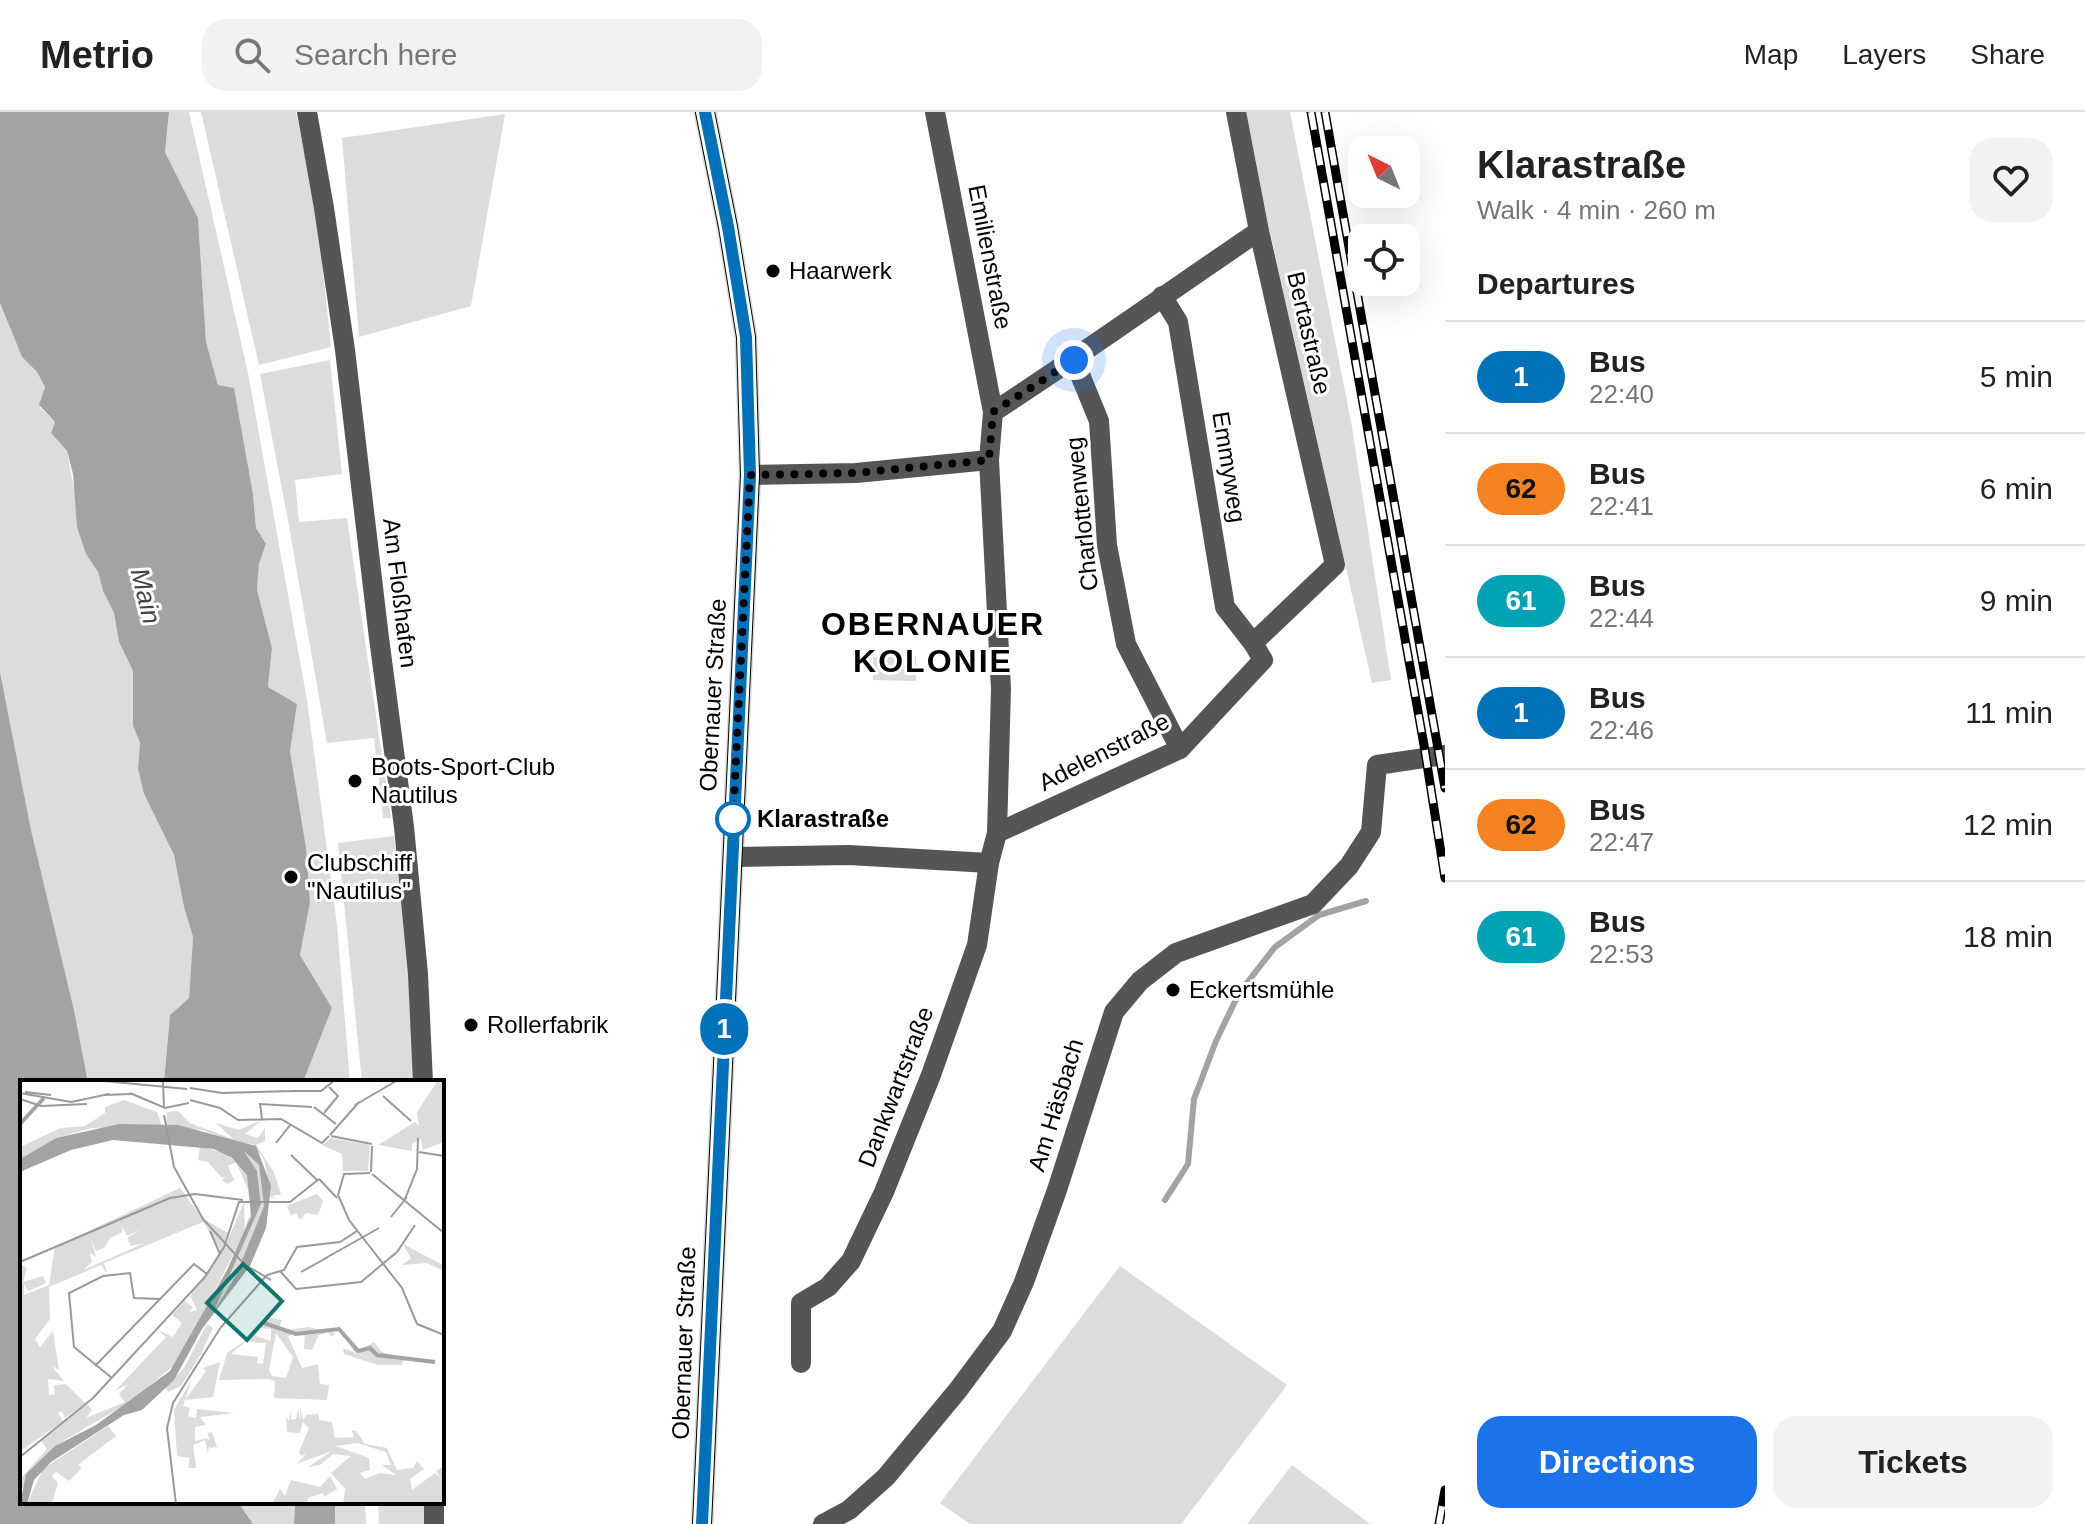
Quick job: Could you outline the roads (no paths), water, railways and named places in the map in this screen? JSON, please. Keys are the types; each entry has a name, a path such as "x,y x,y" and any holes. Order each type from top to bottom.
{"main road":[{"name":"Obernauer Straße","path":"702,1524 750,475 746,337 705,112"}],"street":[{"name":"Am Floßhafen","path":"307,112 345,350 404,827 418,974 423,1080"},
{"name":"Emilienstraße","path":"935,112 993,412 989,460"},
{"name":"Bertastraße","path":"1236,112 1259,231 1335,565 1253,643"},
{"path":"993,412 1074,360 1259,231"},
{"name":"Emmyweg","path":"1162,296 1178,322 1225,607 1253,643"},
{"name":"Charlottenweg","path":"1074,360 1099,421 1107,545 1126,644 1180,749"},
{"path":"750,475 856,473 989,460"},
{"name":"Dankwartstraße","path":"801,1363 801,1303 828,1287 851,1261 884,1192 931,1075 977,945 989,863 997,833 1001,689 989,460"},
{"name":"Adelenstraße","path":"997,833 1180,749 1263,660 1253,643"},
{"name":"Am Häsbach","path":"823,1524 849,1510 886,1477 1002,1331 1024,1282 1057,1190 1114,1012 1140,981 1176,953 1313,904 1349,866 1371,832 1377,765 1445,755"},
{"path":"733,857 849,855 989,863"}],"water":[{"name":"Main","path":"0,112 169,112 165,152 198,218 206,342 218,385 234,388 256,528 266,544 259,564 257,590 272,648 268,687 297,704 290,751 306,847 310,902 300,955 332,1008 304,1080 164,1080 170,1015 189,998 193,937 174,855 144,794 138,769 140,743 133,726 133,671 119,642 114,613 98,572 86,554 77,527 73,474 67,451 51,433 55,422 39,405 45,387 37,372 22,357 0,303"},
{"path":"0,672 31,830 88,1080 20,1080 20,1504 239,1504 253,1524 0,1524"},
{"path":"295,1504 335,1504 335,1524 294,1524"}],"waterway":[{"path":"1165,1200 1188,1164 1194,1099 1216,1041 1239,993 1275,947 1319,915 1366,901"}],"railway":[{"path":"1311,112 1445,878"},
{"path":"1325,112 1445,788"},
{"path":"1439,1524 1445,1490"}],"place":[{"name":"Haarwerk","path":"773,271"},
{"name":"Boots-Sport-Club Nautilus","path":"355,781"},
{"name":"Klarastraße","path":"733,819"},
{"name":"Clubschiff \"Nautilus\"","path":"291,877"},
{"name":"Eckertsmühle","path":"1173,990"},
{"name":"Rollerfabrik","path":"471,1025"}],"district":[{"name":"OBERNAUER KOLONIE","path":"933,642"}]}
